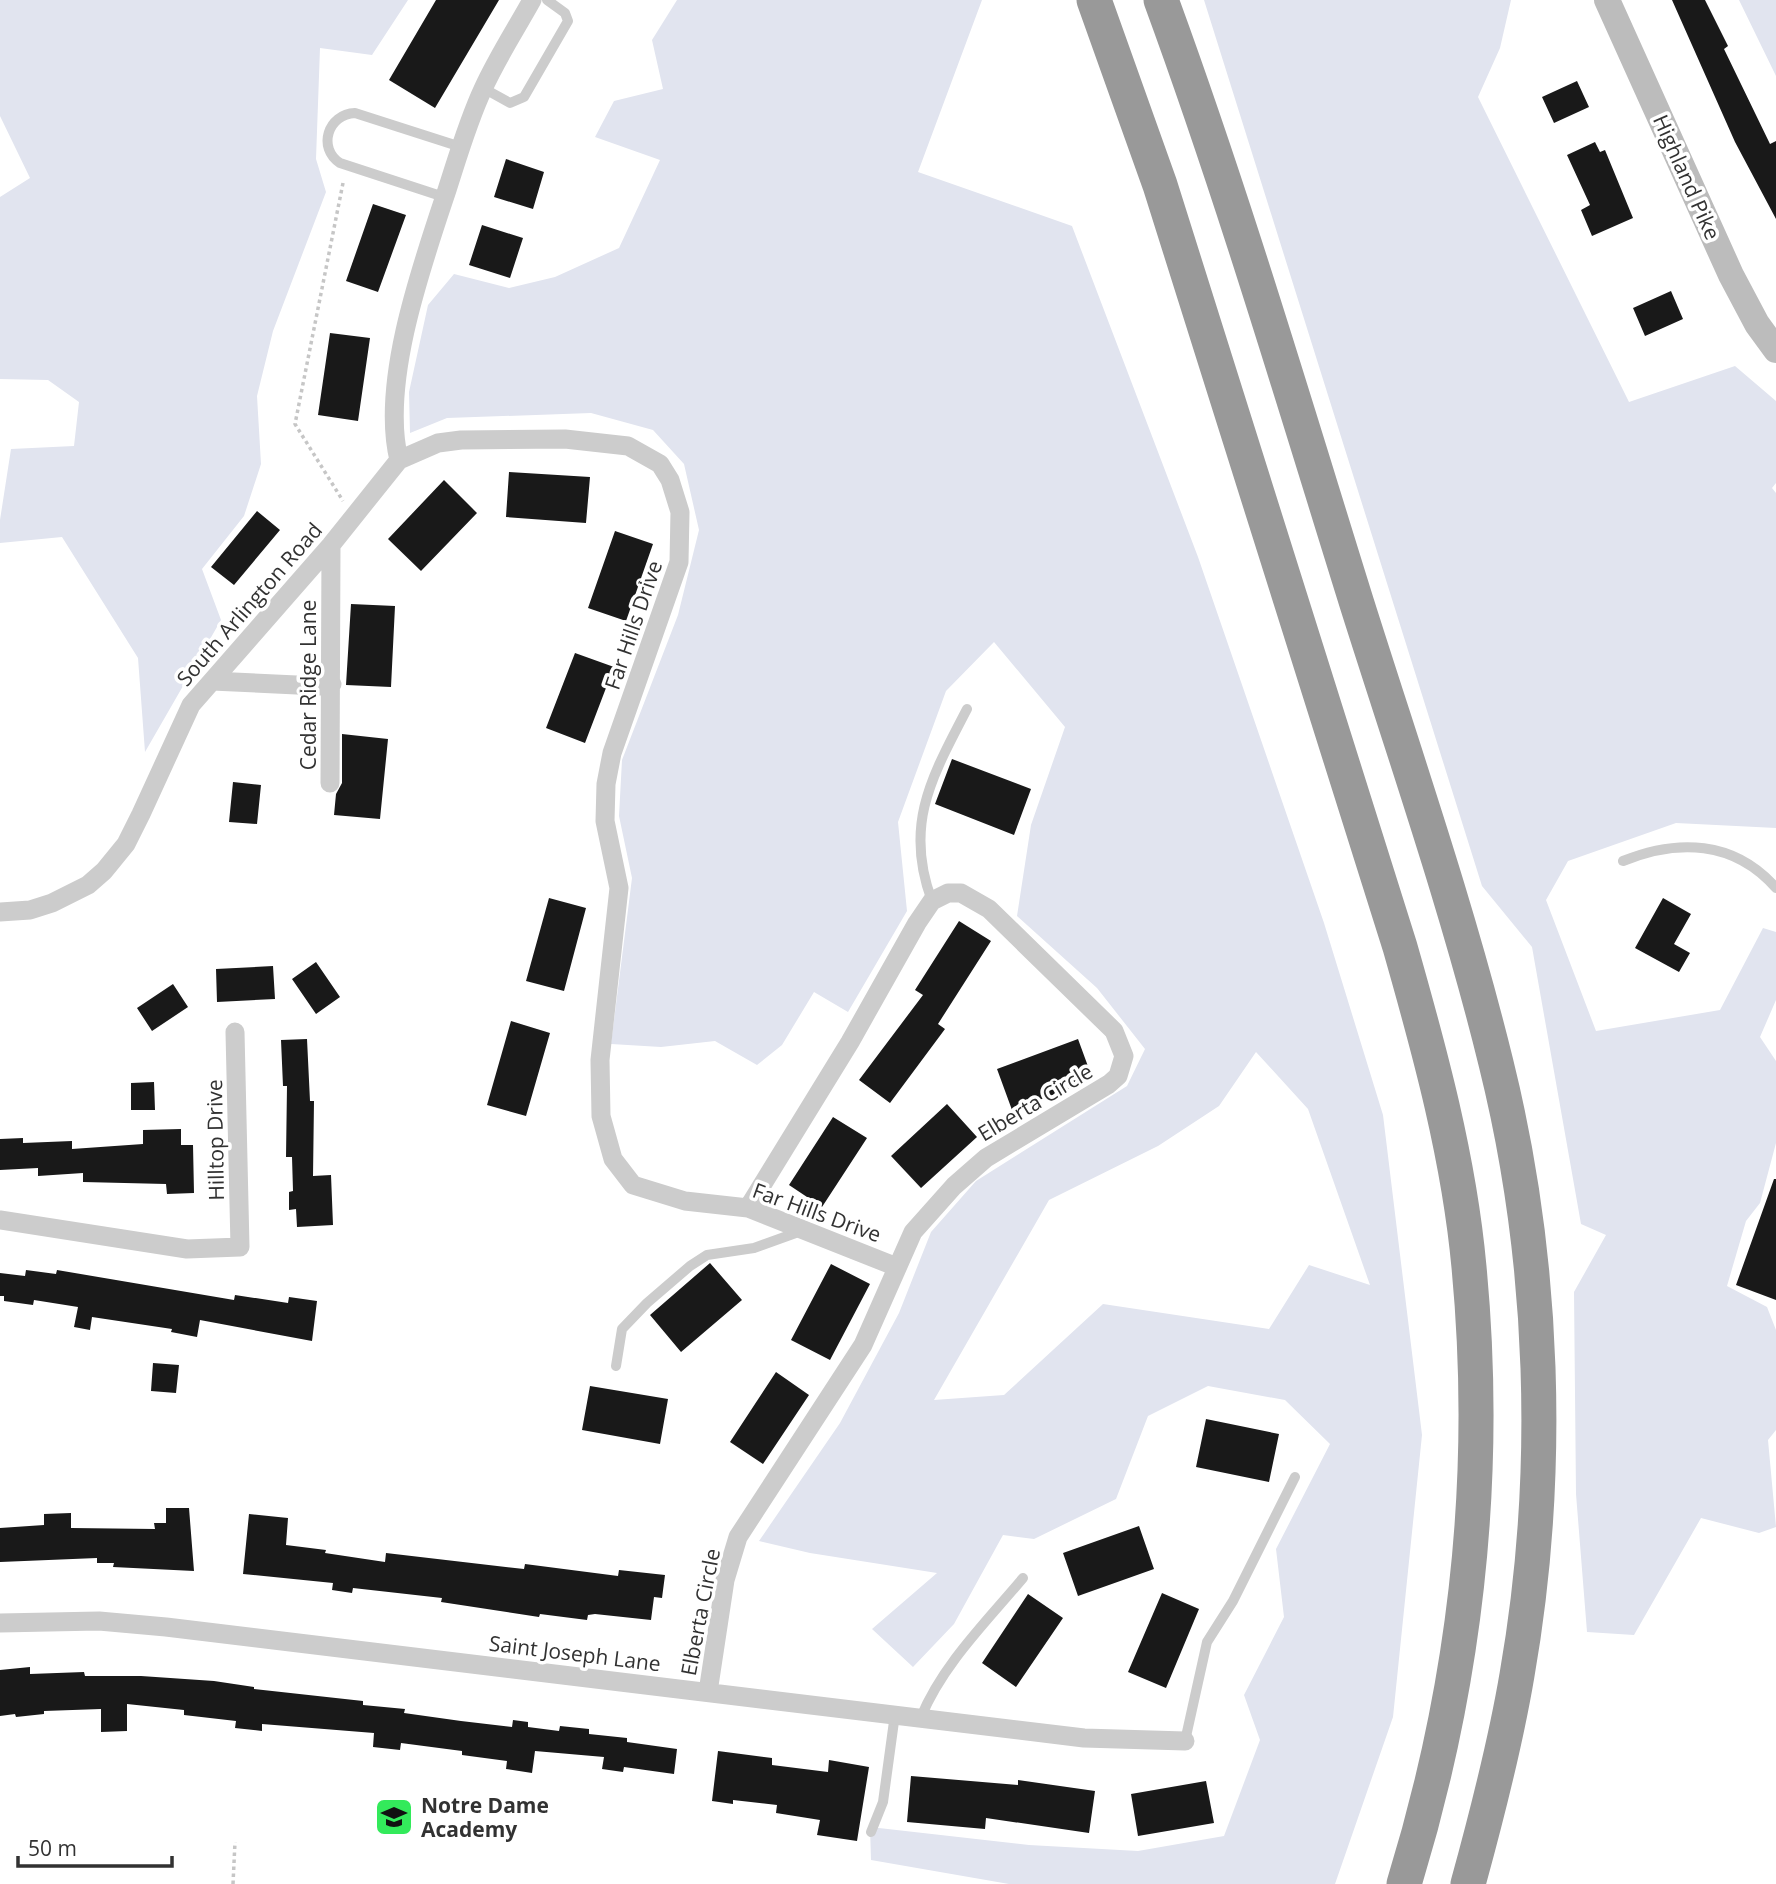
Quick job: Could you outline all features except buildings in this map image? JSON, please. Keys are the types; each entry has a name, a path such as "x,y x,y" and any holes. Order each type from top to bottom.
{"highway":[{"path":"1094,0 1160,185 1401,947 1434,1064 1454,1160 1469,1265 1476,1373 1476,1481 1458,1664 1427,1807 1404,1884"},
{"path":"1161,0 1188,74 1286,379 1454,913 1497,1066 1522,1198 1530,1258 1538,1378 1536,1492 1518,1673 1497,1781 1468,1884"}],"street":[{"path":"399,460 394,440 395,400 407,326 444,197 483,88 532,0"},
{"name":"Highland Pike","path":"1607,0 1731,275 1757,324 1776,350"},
{"name":"Far Hills Drive","path":"399,460 438,443 461,440 565,439 628,446 652,457 670,480 680,512 680,562 612,753 606,784 605,821 619,888 600,1060 601,1116 613,1158 633,1185 685,1201 748,1208 897,1267"},
{"name":"South Arlington Road","path":"0,912 30,910 52,903 88,885 104,870 131,834 191,705 354,518 399,460"},
{"name":"Cedar Ridge Lane","path":"330,783 331,545"},
{"path":"212,681 318,686 332,684"},
{"name":"Elberta Circle","path":"708,1692 725,1580 738,1537 863,1345 913,1232 954,1185 986,1158 1109,1084 1118,1076 1124,1056 1114,1031 1098,1012 989,909 961,893 948,893 932,901"},
{"path":"748,1208 932,901"},
{"name":"Hilltop Drive","path":"0,1220 187,1249 240,1247 235,1032"},
{"name":"Saint Joseph Lane","path":"0,1623 99,1621 166,1627 1084,1738 1185,1741"}],"lane":[{"path":"483,88 510,103 524,97 568,21 558,6 547,0"},
{"path":"444,197 340,163 331,157 327,147 328,135 334,122 344,114 355,113 461,147"},
{"path":"932,901 925,881 921,834 924,802 928,784 967,709"},
{"path":"1623,861 1650,849 1679,845 1701,847 1748,865 1776,888"},
{"path":"616,1366 622,1329 690,1266 706,1255 754,1248 804,1230"},
{"path":"1185,1741 1208,1642 1233,1601 1295,1477"},
{"path":"921,1717 929,1698 950,1666 1023,1578"},
{"path":"872,1832 883,1802 895,1714"}],"path":[{"path":"343,183 295,424 354,518"},
{"path":"233,1884 235,1842"}],"shaded area":[{"path":"0,0 408,0 372,55 320,48 316,159 326,192 273,331 257,396 261,464 244,516 202,569 221,620 145,752 138,658 62,537 0,543 0,520 11,449 74,446 79,402 48,380 0,379 0,197 30,178 0,116"},
{"path":"677,0 982,0 918,172 1072,226 1198,557 1324,923 1383,1115 1422,1435 1393,1717 1335,1884 1009,1884 871,1860 870,1827 1029,1845 1138,1851 1224,1836 1260,1740 1244,1695 1284,1617 1276,1549 1330,1444 1285,1400 1208,1386 1148,1416 1116,1499 1034,1539 1003,1535 954,1624 913,1667 872,1629 937,1573 810,1553 759,1541 840,1423 899,1313 931,1232 976,1181 1127,1086 1145,1049 1097,988 1017,916 1031,825 1065,727 994,642 946,691 898,822 907,911 848,1012 814,992 782,1045 757,1065 715,1041 661,1047 611,1044 632,878 619,816 622,760 678,615 699,530 684,464 653,430 591,413 447,418 410,433 409,392 428,305 454,274 509,288 555,277 619,248 660,160 595,137 614,101 663,89 652,40","holes":["1256,1052 1308,1109 1370,1285 1309,1265 1269,1329 1103,1304 1004,1395 934,1400 1049,1200 1158,1146 1219,1106"]},
{"path":"1204,0 1511,0 1500,48 1478,97 1629,402 1735,366 1776,401 1776,483 1772,488 1776,493 1776,828 1676,823 1568,861 1546,900 1596,1031 1720,1010 1763,928 1776,932 1776,1000 1760,1037 1776,1061 1776,1143 1760,1203 1746,1221 1727,1286 1767,1307 1776,1330 1776,1430 1768,1440 1776,1527 1759,1533 1701,1518 1634,1635 1587,1632 1576,1494 1574,1292 1606,1235 1581,1224 1532,947 1482,886"},
{"path":"1739,0 1776,0 1776,76"}],"place":[{"name":"Notre Dame Academy","path":"394,1817"}]}
